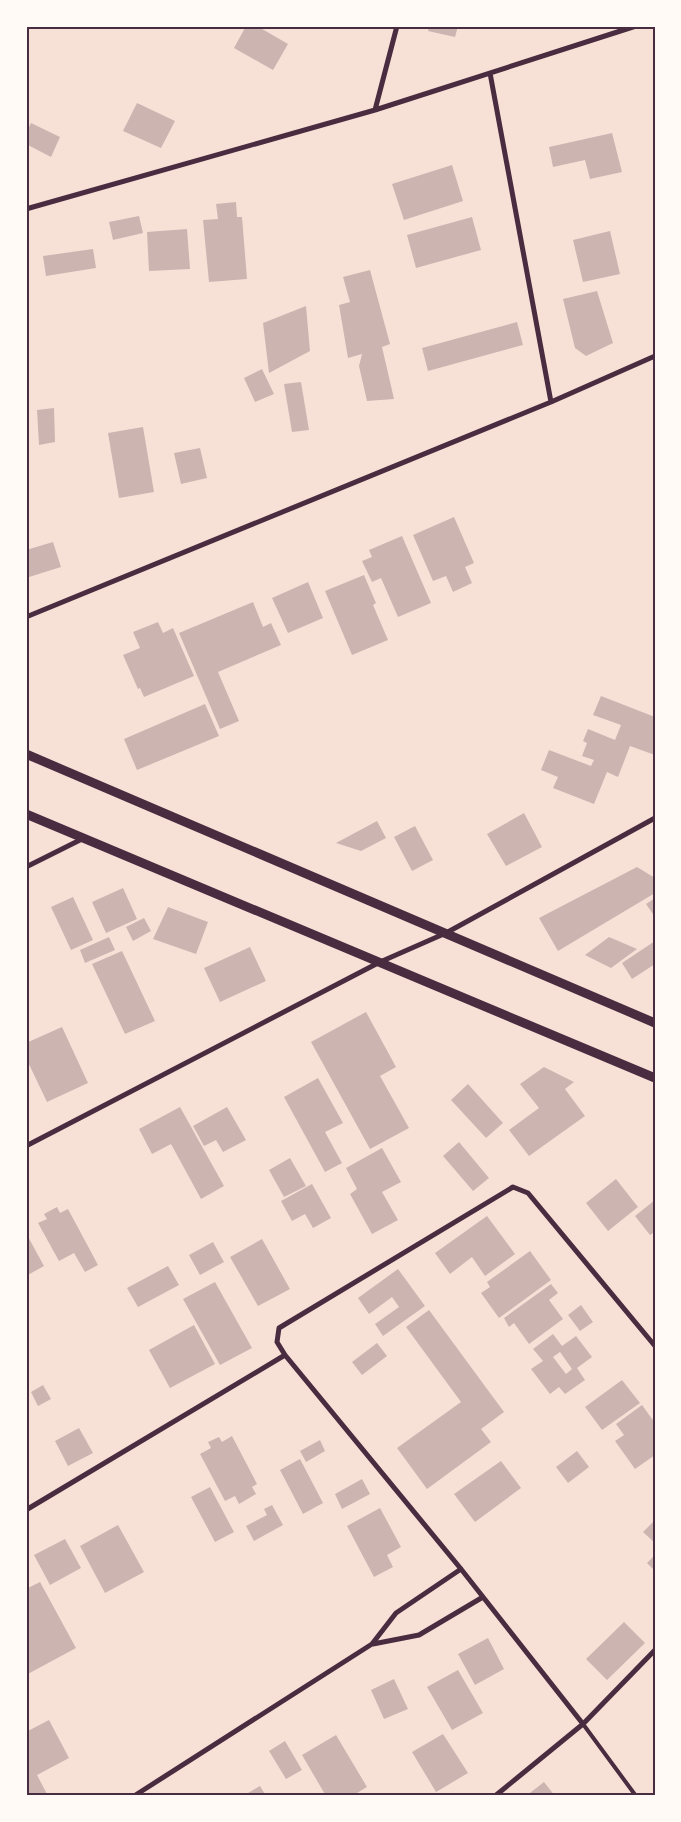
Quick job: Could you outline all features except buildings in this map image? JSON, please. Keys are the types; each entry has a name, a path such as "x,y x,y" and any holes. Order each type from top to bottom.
{"street":[{"path":"375,110 397,26"},
{"path":"26,209 375,110 636,26"},
{"path":"490,73 551,402"},
{"path":"26,617 551,402 655,356"},
{"path":"26,754 655,1023"},
{"path":"26,814 655,1078"},
{"path":"26,1146 380,962 446,933 655,818"},
{"path":"26,867 82,839"},
{"path":"583,1724 483,1597 285,1354 277,1342 279,1328 513,1187 528,1193 655,1346"},
{"path":"26,1510 285,1354"},
{"path":"134,1796 372,1644 396,1613 461,1570"},
{"path":"372,1644 419,1635 483,1597"},
{"path":"495,1796 583,1724 655,1650"}],"lane":[{"path":"583,1724 636,1796"}]}
